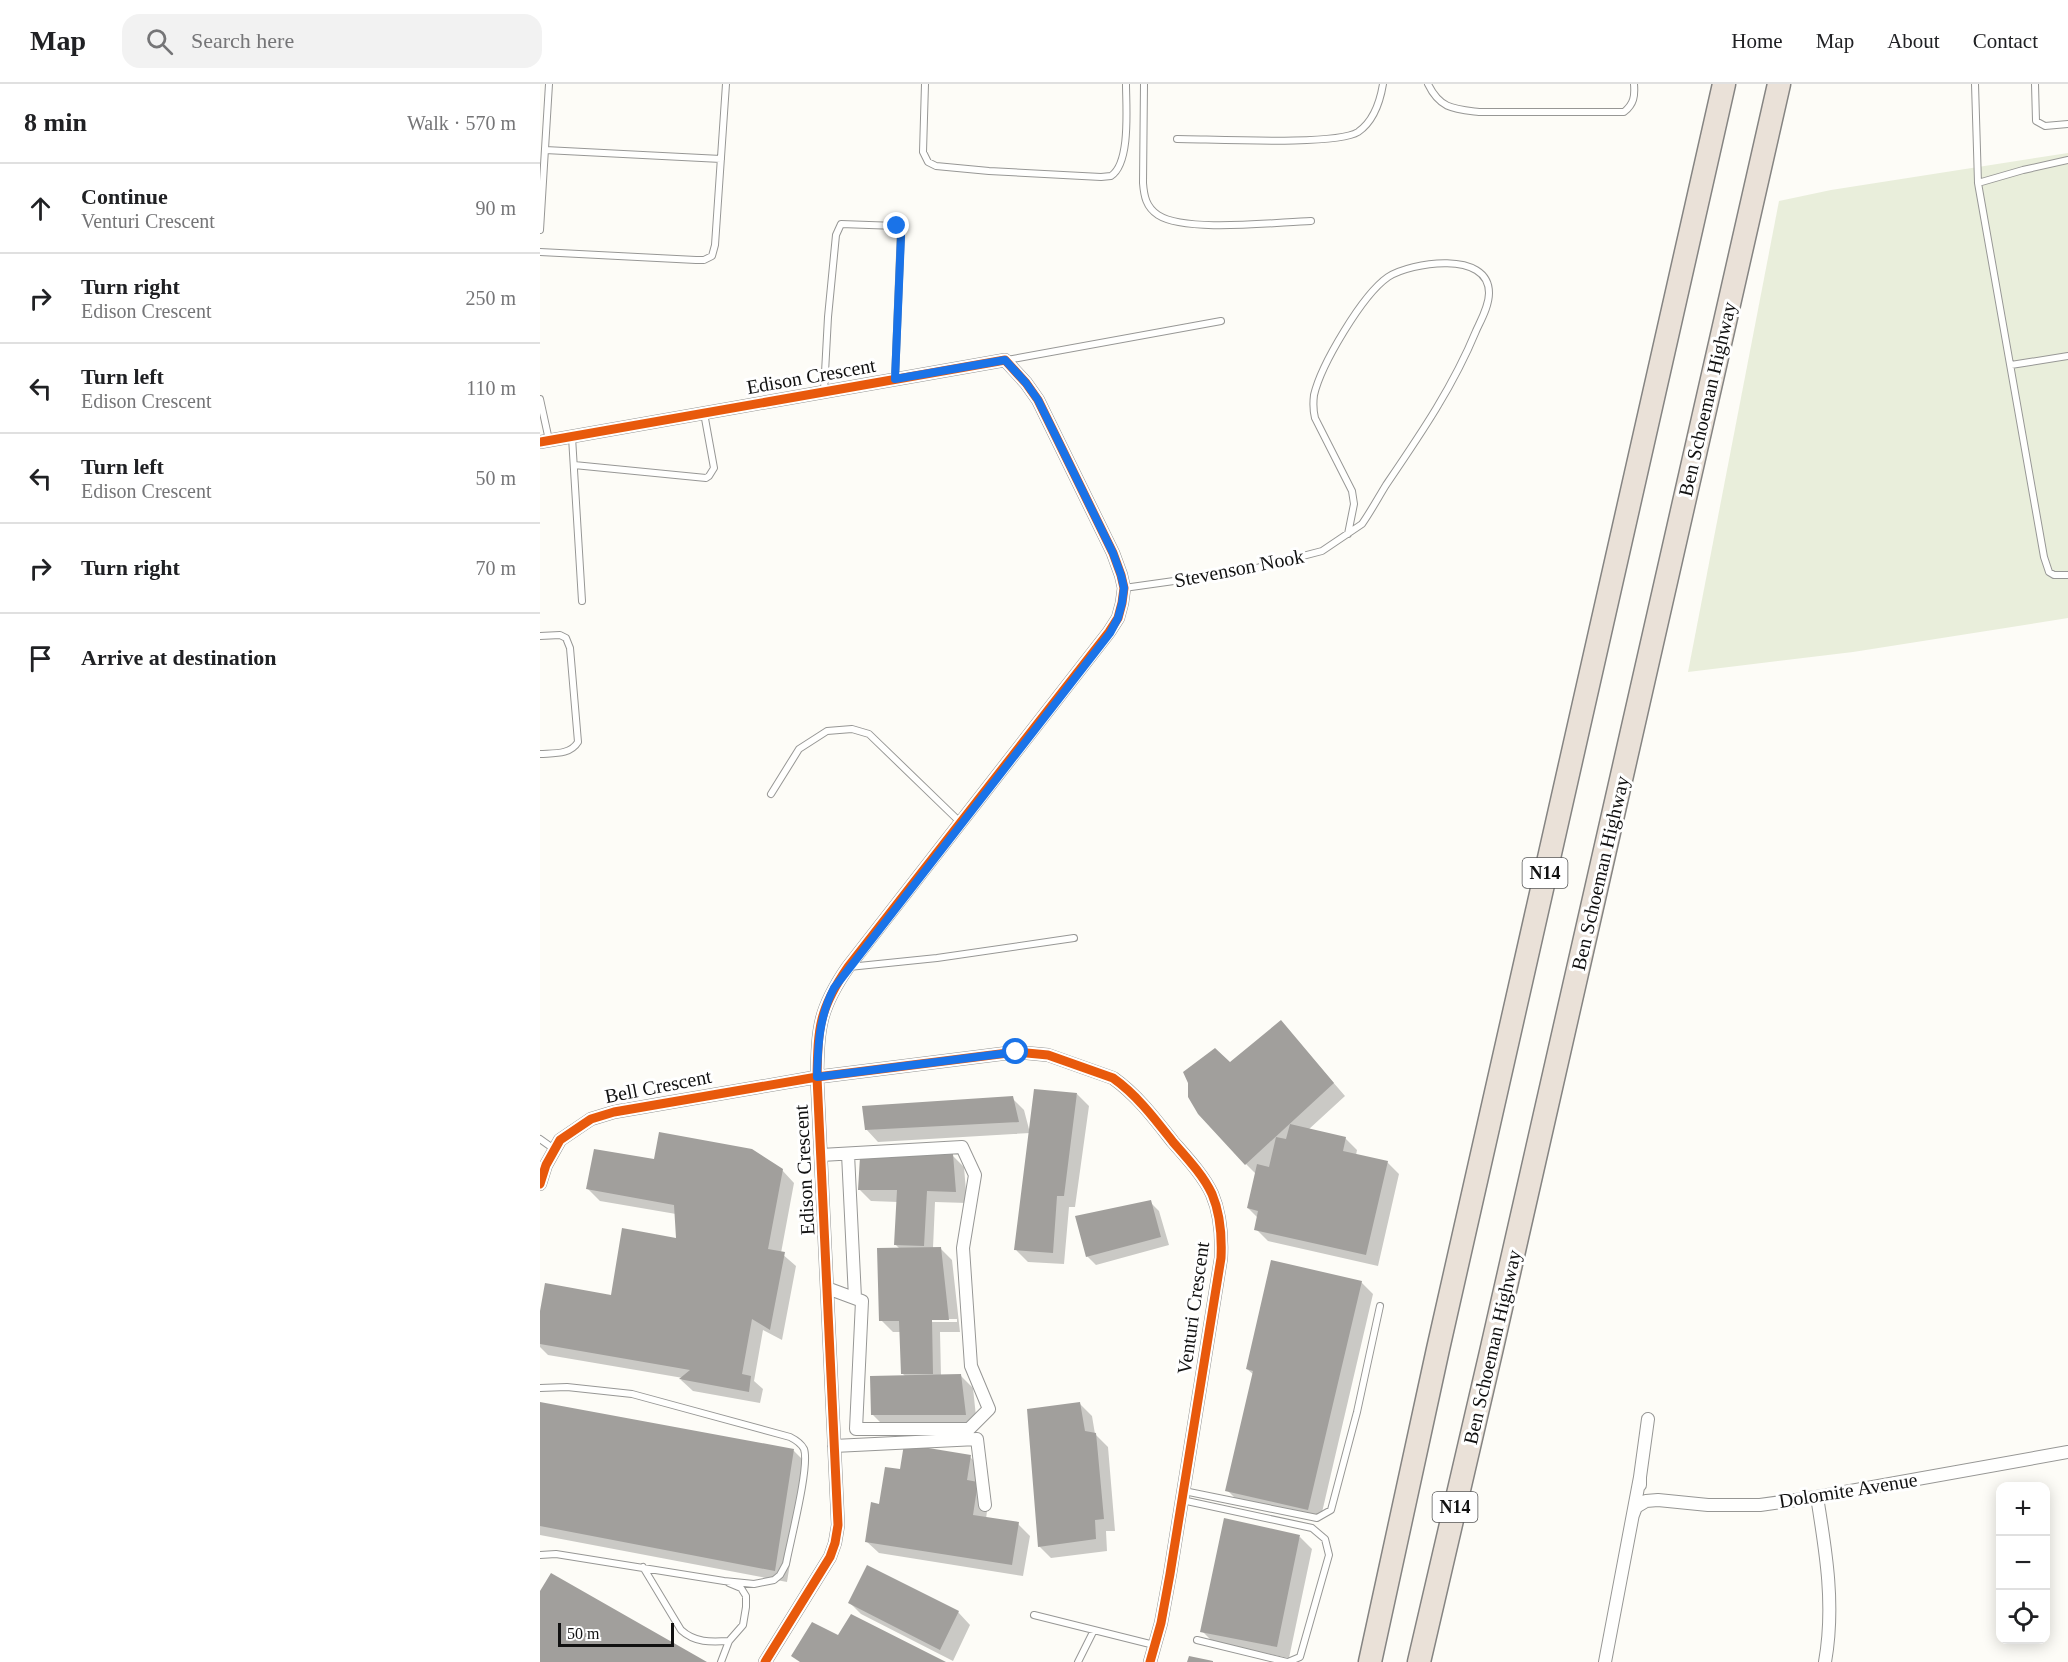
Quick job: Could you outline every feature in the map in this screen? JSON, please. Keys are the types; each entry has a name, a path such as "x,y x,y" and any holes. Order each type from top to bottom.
{"highway":[{"name":"N14","path":"1370,1662 1724,84"},
{"name":"Ben Schoeman Highway","path":"1419,1662 1779,84"},
{"path":"1433,1662 1491,1352"}],"street":[{"name":"Edison Crescent","path":"545,441 1005,360 1038,400 1113,553 1124,588 1118,618 1110,633 848,967 825,1006 818,1044 817,1077 838,1526 830,1557 765,1662"},
{"name":"Venturi Crescent","path":"817,1077 993,1054 1048,1055 1113,1078 1134,1095 1204,1181 1215,1204 1221,1229 1221,1258 1170,1574 1150,1662"},
{"name":"Bell Crescent","path":"540,1184 546,1165 560,1140 591,1119 614,1112 817,1077"},
{"path":"821,1155 962,1147 975,1175 963,1248 971,1366 989,1409 969,1429 856,1429 862,1301 827,1288"},
{"path":"848,1154 855,1298"},
{"path":"1605,1662 1640,1477 1648,1419"},
{"path":"834,1446 977,1439 985,1505"},
{"name":"Dolomite Avenue","path":"1658,1500 1760,1505 2068,1452"},
{"path":"1640,1477 1641,1490 1649,1498 1658,1500"},
{"path":"1817,1497 1829,1583 1830,1616 1825,1662"},
{"path":"1633,1515 1639,1504 1658,1500"}],"lane":[{"path":"540,230 549,84"},
{"path":"540,252 696,260 712,256 716,245 726,84"},
{"path":"925,84 923,152 928,162 936,166 990,171 1101,177 1111,176 1120,165 1125,140 1126,84"},
{"path":"1144,84 1144,196 1147,204 1159,216 1177,222 1202,224 1311,221"},
{"path":"1177,139 1321,140 1347,137 1359,131 1370,119 1379,105 1383,84"},
{"path":"1428,84 1435,99 1445,105 1479,112 1624,112 1634,101 1634,84"},
{"path":"1975,84 1978,183 2046,569 2051,574 2068,575"},
{"path":"2035,84 2037,121 2045,126 2068,124"},
{"path":"545,150 721,159"},
{"path":"1978,183 2068,160"},
{"path":"824,391 836,235 841,224 897,226 901,231 895,379"},
{"name":"Stevenson Nook","path":"1124,588 1245,571 1322,551 1348,534 1362,524 1446,393 1486,308 1489,293 1487,281 1480,272 1465,264 1446,263 1426,266 1389,276 1350,319 1317,385 1313,409 1352,490 1354,504 1348,534"},
{"path":"1005,360 1221,321"},
{"path":"2011,365 2068,356"},
{"path":"540,399 545,441"},
{"path":"574,465 706,478 714,468 704,413"},
{"path":"572,437 582,601"},
{"path":"540,636 560,635 566,638 570,648 578,742 574,748 566,752 540,754"},
{"path":"771,794 799,749 827,731 852,729 869,735 962,824"},
{"path":"848,967 937,958 1074,938"},
{"path":"540,1139 554,1149"},
{"path":"1183,1496 1317,1518 1331,1510 1357,1412 1380,1306"},
{"path":"540,1388 567,1387 632,1394 797,1440 803,1447 805,1464 786,1564 774,1580 765,1583 724,1581 556,1554 540,1555"},
{"path":"1183,1496 1312,1528 1325,1539 1329,1555 1300,1657 1287,1662 1197,1640"},
{"path":"643,1568 681,1630 705,1642 729,1641"},
{"path":"721,1662 729,1641 743,1625 746,1596 741,1588 724,1581"},
{"path":"1034,1615 1155,1646"},
{"path":"1078,1662 1094,1630"}],"green space":[{"path":"2068,153 2068,618 1853,652 1688,672 1779,201 1831,190"}],"building":[{"path":"1281,1020 1334,1083 1245,1165 1198,1114 1188,1097 1188,1083 1183,1072 1215,1048 1230,1062"},
{"path":"1034,1089 1077,1093 1064,1196 1057,1196 1053,1253 1014,1250"},
{"path":"1013,1096 1019,1122 865,1130 862,1106"},
{"path":"1290,1124 1346,1137 1343,1151 1388,1161 1366,1255 1254,1230 1258,1211 1247,1208 1257,1164 1269,1167 1276,1137 1286,1139"},
{"path":"659,1132 752,1149 783,1169 768,1249 785,1252 770,1330 752,1319 742,1374 751,1376 749,1392 679,1379 690,1370 540,1344 540,1311 545,1283 611,1295 622,1228 676,1238 674,1205 586,1189 594,1149 654,1159"},
{"path":"953,1154 956,1192 927,1191 924,1246 894,1245 897,1190 858,1190 860,1157"},
{"path":"1151,1200 1161,1237 1086,1257 1075,1216"},
{"path":"941,1247 949,1320 932,1320 933,1374 901,1374 899,1321 879,1321 877,1248"},
{"path":"1271,1260 1362,1281 1308,1510 1225,1491 1253,1371 1246,1369"},
{"path":"961,1374 966,1415 871,1415 870,1376"},
{"path":"540,1402 794,1449 775,1571 540,1526"},
{"path":"1080,1402 1085,1431 1096,1433 1104,1519 1095,1520 1096,1539 1038,1547 1027,1409"},
{"path":"904,1444 971,1455 967,1480 978,1482 973,1515 1019,1522 1012,1565 865,1542 871,1502 879,1504 885,1467 900,1469"},
{"path":"1224,1518 1300,1535 1277,1647 1200,1632"},
{"path":"867,1565 959,1611 940,1650 848,1603"},
{"path":"551,1573 707,1662 540,1662 540,1591"},
{"path":"851,1614 946,1662 800,1662 791,1656 812,1622 838,1635"},
{"path":"1189,1656 1213,1661 1213,1662 1187,1662"}],"cycle path":[{"path":"540,442 1005,360 1038,400 1113,553 1124,588 1118,618 1109,632 848,967 826,1007 818,1045 817,1077 838,1525 830,1557 765,1662"},
{"path":"540,1184 546,1165 560,1140 591,1119 614,1112 817,1077 1016,1052 1048,1055 1113,1078 1122,1085 1145,1108 1204,1180 1215,1202 1221,1234 1221,1258 1170,1574 1161,1623 1150,1662"}],"route":[{"path":"897,226 901,231 901,237 895,379 1005,360 1038,400 1113,553 1124,588 1118,618 1110,633 848,967 834,988 825,1006 820,1025 817,1077 1016,1052"}]}
